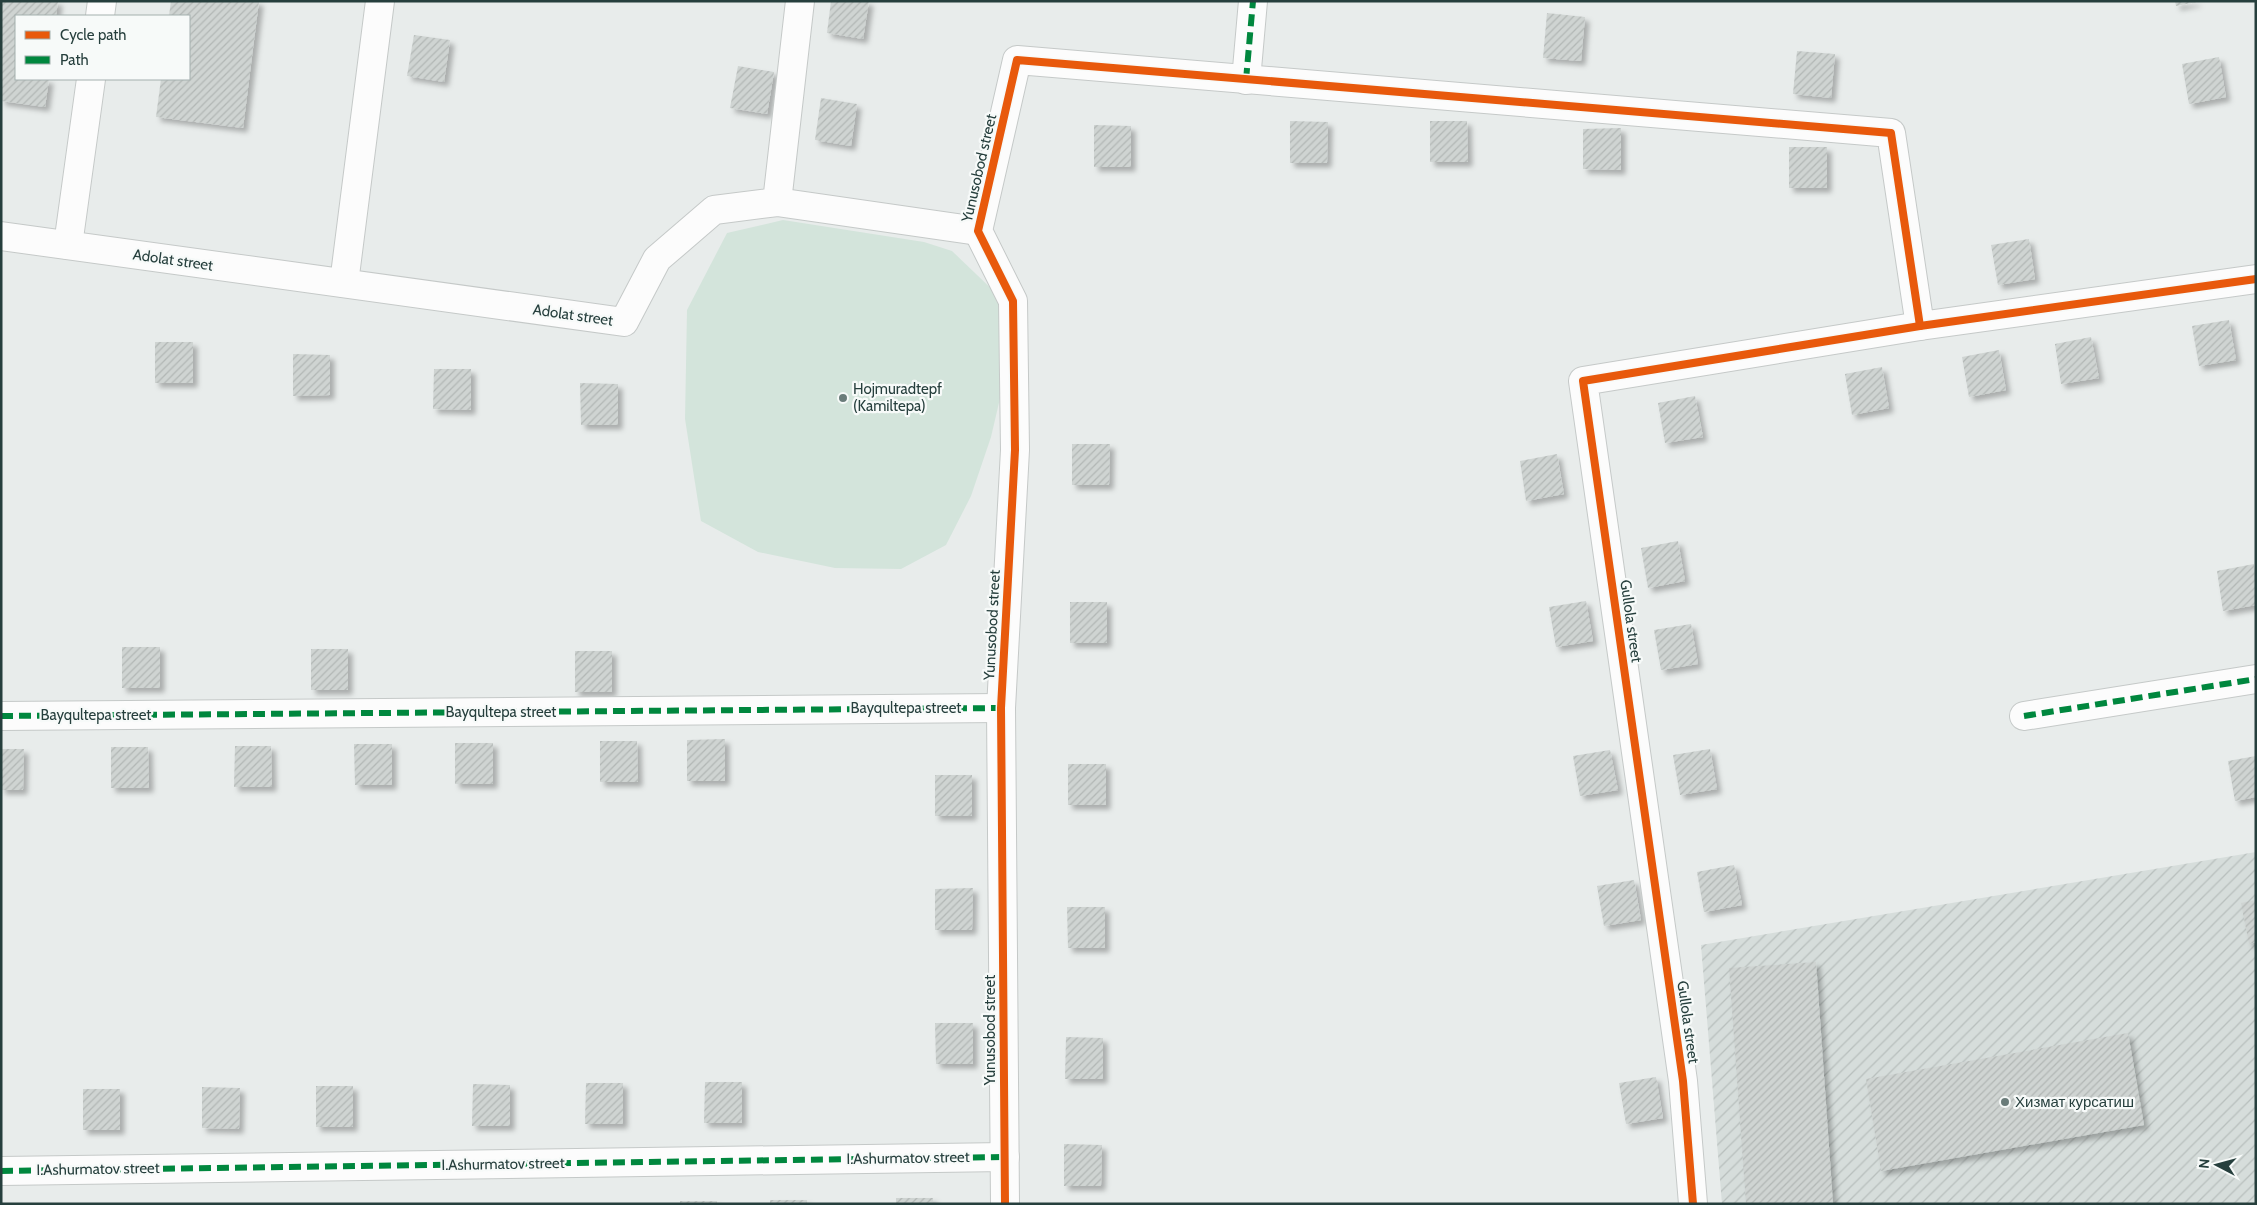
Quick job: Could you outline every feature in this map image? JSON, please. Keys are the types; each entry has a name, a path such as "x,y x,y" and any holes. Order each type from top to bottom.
{"street":[{"path":"100,15 102,1"},
{"path":"344,284 380,1"},
{"path":"800,1 777,202 978,231"},
{"path":"1254,1 1246,80 1891,132 1920,326 2256,279"},
{"name":"Yunusobod street","path":"1005,1204 1001,708 1015,450 1013,301 978,231 1017,60 1246,80"},
{"path":"68,245 91,80"},
{"name":"Adolat street","path":"1,236 624,322 657,259 714,210 777,202"},
{"name":"Gullola street","path":"1693,1204 1683,1081 1583,381 1920,326"},
{"path":"2024,716 2256,680"},
{"name":"Bayqultepa street","path":"1,716 1001,708"},
{"name":"I.Ashurmatov street","path":"1,1170 1005,1156"}],"shaded area":[{"name":"Hojmuradtepf (Kamiltepa)","path":"783,220 924,242 952,251 999,296 1005,377 991,437 971,496 946,545 901,569 835,568 758,552 701,521 685,419 687,310 727,233"},
{"path":"2256,852 2256,1204 1722,1204 1701,945"}],"building":[{"path":"1,1 58,1 56,15 15,15 15,80 49,80 45,107 1,101"},
{"path":"171,1 259,1 243,128 156,117 161,80 190,80 190,15 169,15"},
{"path":"831,1 869,1 863,39 827,33"},
{"path":"2175,1 2196,1 2197,2 2176,6"},
{"path":"1547,13 1585,17 1581,61 1543,58"},
{"path":"414,35 450,40 444,82 407,76"},
{"path":"1797,51 1835,54 1831,98 1793,94"},
{"path":"2219,57 2226,97 2189,104 2182,64"},
{"path":"738,66 774,72 767,114 730,108"},
{"path":"821,98 857,104 851,146 815,140"},
{"path":"1290,121 1328,122 1327,163 1290,163"},
{"path":"1430,121 1467,121 1468,162 1430,162"},
{"path":"1094,125 1131,126 1131,167 1094,167"},
{"path":"1621,128 1621,170 1583,169 1583,129"},
{"path":"1789,147 1827,147 1827,188 1789,188"},
{"path":"2029,239 2035,279 1998,285 1991,245"},
{"path":"2229,320 2236,360 2199,366 2192,326"},
{"path":"2091,337 2099,378 2061,384 2055,344"},
{"path":"155,342 193,342 193,383 155,383"},
{"path":"1999,350 2006,390 1969,397 1962,357"},
{"path":"293,354 330,355 330,395 293,396"},
{"path":"1882,367 1889,408 1852,415 1845,374"},
{"path":"434,369 471,369 471,410 433,409"},
{"path":"580,383 618,384 618,425 581,425"},
{"path":"1695,396 1703,437 1665,443 1658,403"},
{"path":"1072,444 1110,444 1109,485 1072,485"},
{"path":"1557,454 1564,494 1526,501 1520,461"},
{"path":"1678,541 1685,581 1648,588 1641,548"},
{"path":"2254,564 2256,605 2223,611 2217,571"},
{"path":"1586,601 1593,641 1556,647 1549,607"},
{"path":"1070,602 1107,602 1107,643 1070,643"},
{"path":"1691,624 1698,664 1661,670 1654,630"},
{"path":"122,647 160,647 160,688 122,688"},
{"path":"311,649 348,649 348,690 311,690"},
{"path":"575,651 612,651 612,692 575,692"},
{"path":"725,739 725,781 687,781 687,740"},
{"path":"600,741 637,741 638,782 600,782"},
{"path":"455,743 493,743 493,784 455,784"},
{"path":"354,744 392,744 392,785 355,785"},
{"path":"235,746 271,746 272,787 234,787"},
{"path":"111,747 148,747 149,788 111,788"},
{"path":"1,749 24,749 23,790 1,790"},
{"path":"1710,749 1717,789 1680,795 1673,755"},
{"path":"1610,750 1618,790 1580,796 1573,756"},
{"path":"2256,756 2256,797 2235,801 2228,761"},
{"path":"1068,764 1106,764 1106,805 1068,805"},
{"path":"935,775 972,775 972,816 935,816"},
{"path":"1734,865 1742,905 1704,912 1697,872"},
{"path":"1634,880 1641,920 1604,926 1597,886"},
{"path":"973,888 972,930 935,930 935,889"},
{"path":"2256,900 2256,942 2249,944 2241,903"},
{"path":"1067,907 1105,907 1105,948 1068,948"},
{"path":"1816,962 1833,1204 1746,1204 1729,968"},
{"path":"935,1023 973,1023 973,1064 936,1064"},
{"name":"Хизмат курсатиш","path":"2128,1033 2144,1125 1881,1171 1866,1079"},
{"path":"1066,1037 1103,1038 1103,1079 1065,1079"},
{"path":"1656,1077 1663,1118 1626,1124 1619,1083"},
{"path":"705,1082 742,1082 742,1123 704,1123"},
{"path":"586,1083 623,1083 623,1124 585,1124"},
{"path":"473,1084 510,1085 510,1126 472,1126"},
{"path":"316,1086 353,1086 353,1127 316,1127"},
{"path":"202,1087 240,1088 239,1129 202,1128"},
{"path":"83,1089 120,1089 120,1130 83,1130"},
{"path":"1064,1144 1102,1145 1101,1186 1064,1186"},
{"path":"896,1198 933,1198 933,1204 896,1204"},
{"path":"770,1200 807,1200 807,1204 770,1204"},
{"path":"680,1201 717,1201 717,1204 680,1204"}],"marked path":[{"path":"1246,80 1253,1"},
{"path":"2024,716 2256,679"},
{"path":"1,716 1001,708"},
{"path":"1,1171 1005,1157"}],"cycle path":[{"path":"1005,1204 1001,708 1015,450 1013,301 978,231 1017,60 1891,133 1920,326 2256,279"},
{"path":"1693,1204 1683,1081 1583,381 1920,326"}],"place":[{"name":"Hojmuradtepf (Kamiltepa)","path":"843,398"},
{"name":"Хизмат курсатиш","path":"2005,1102"}]}
